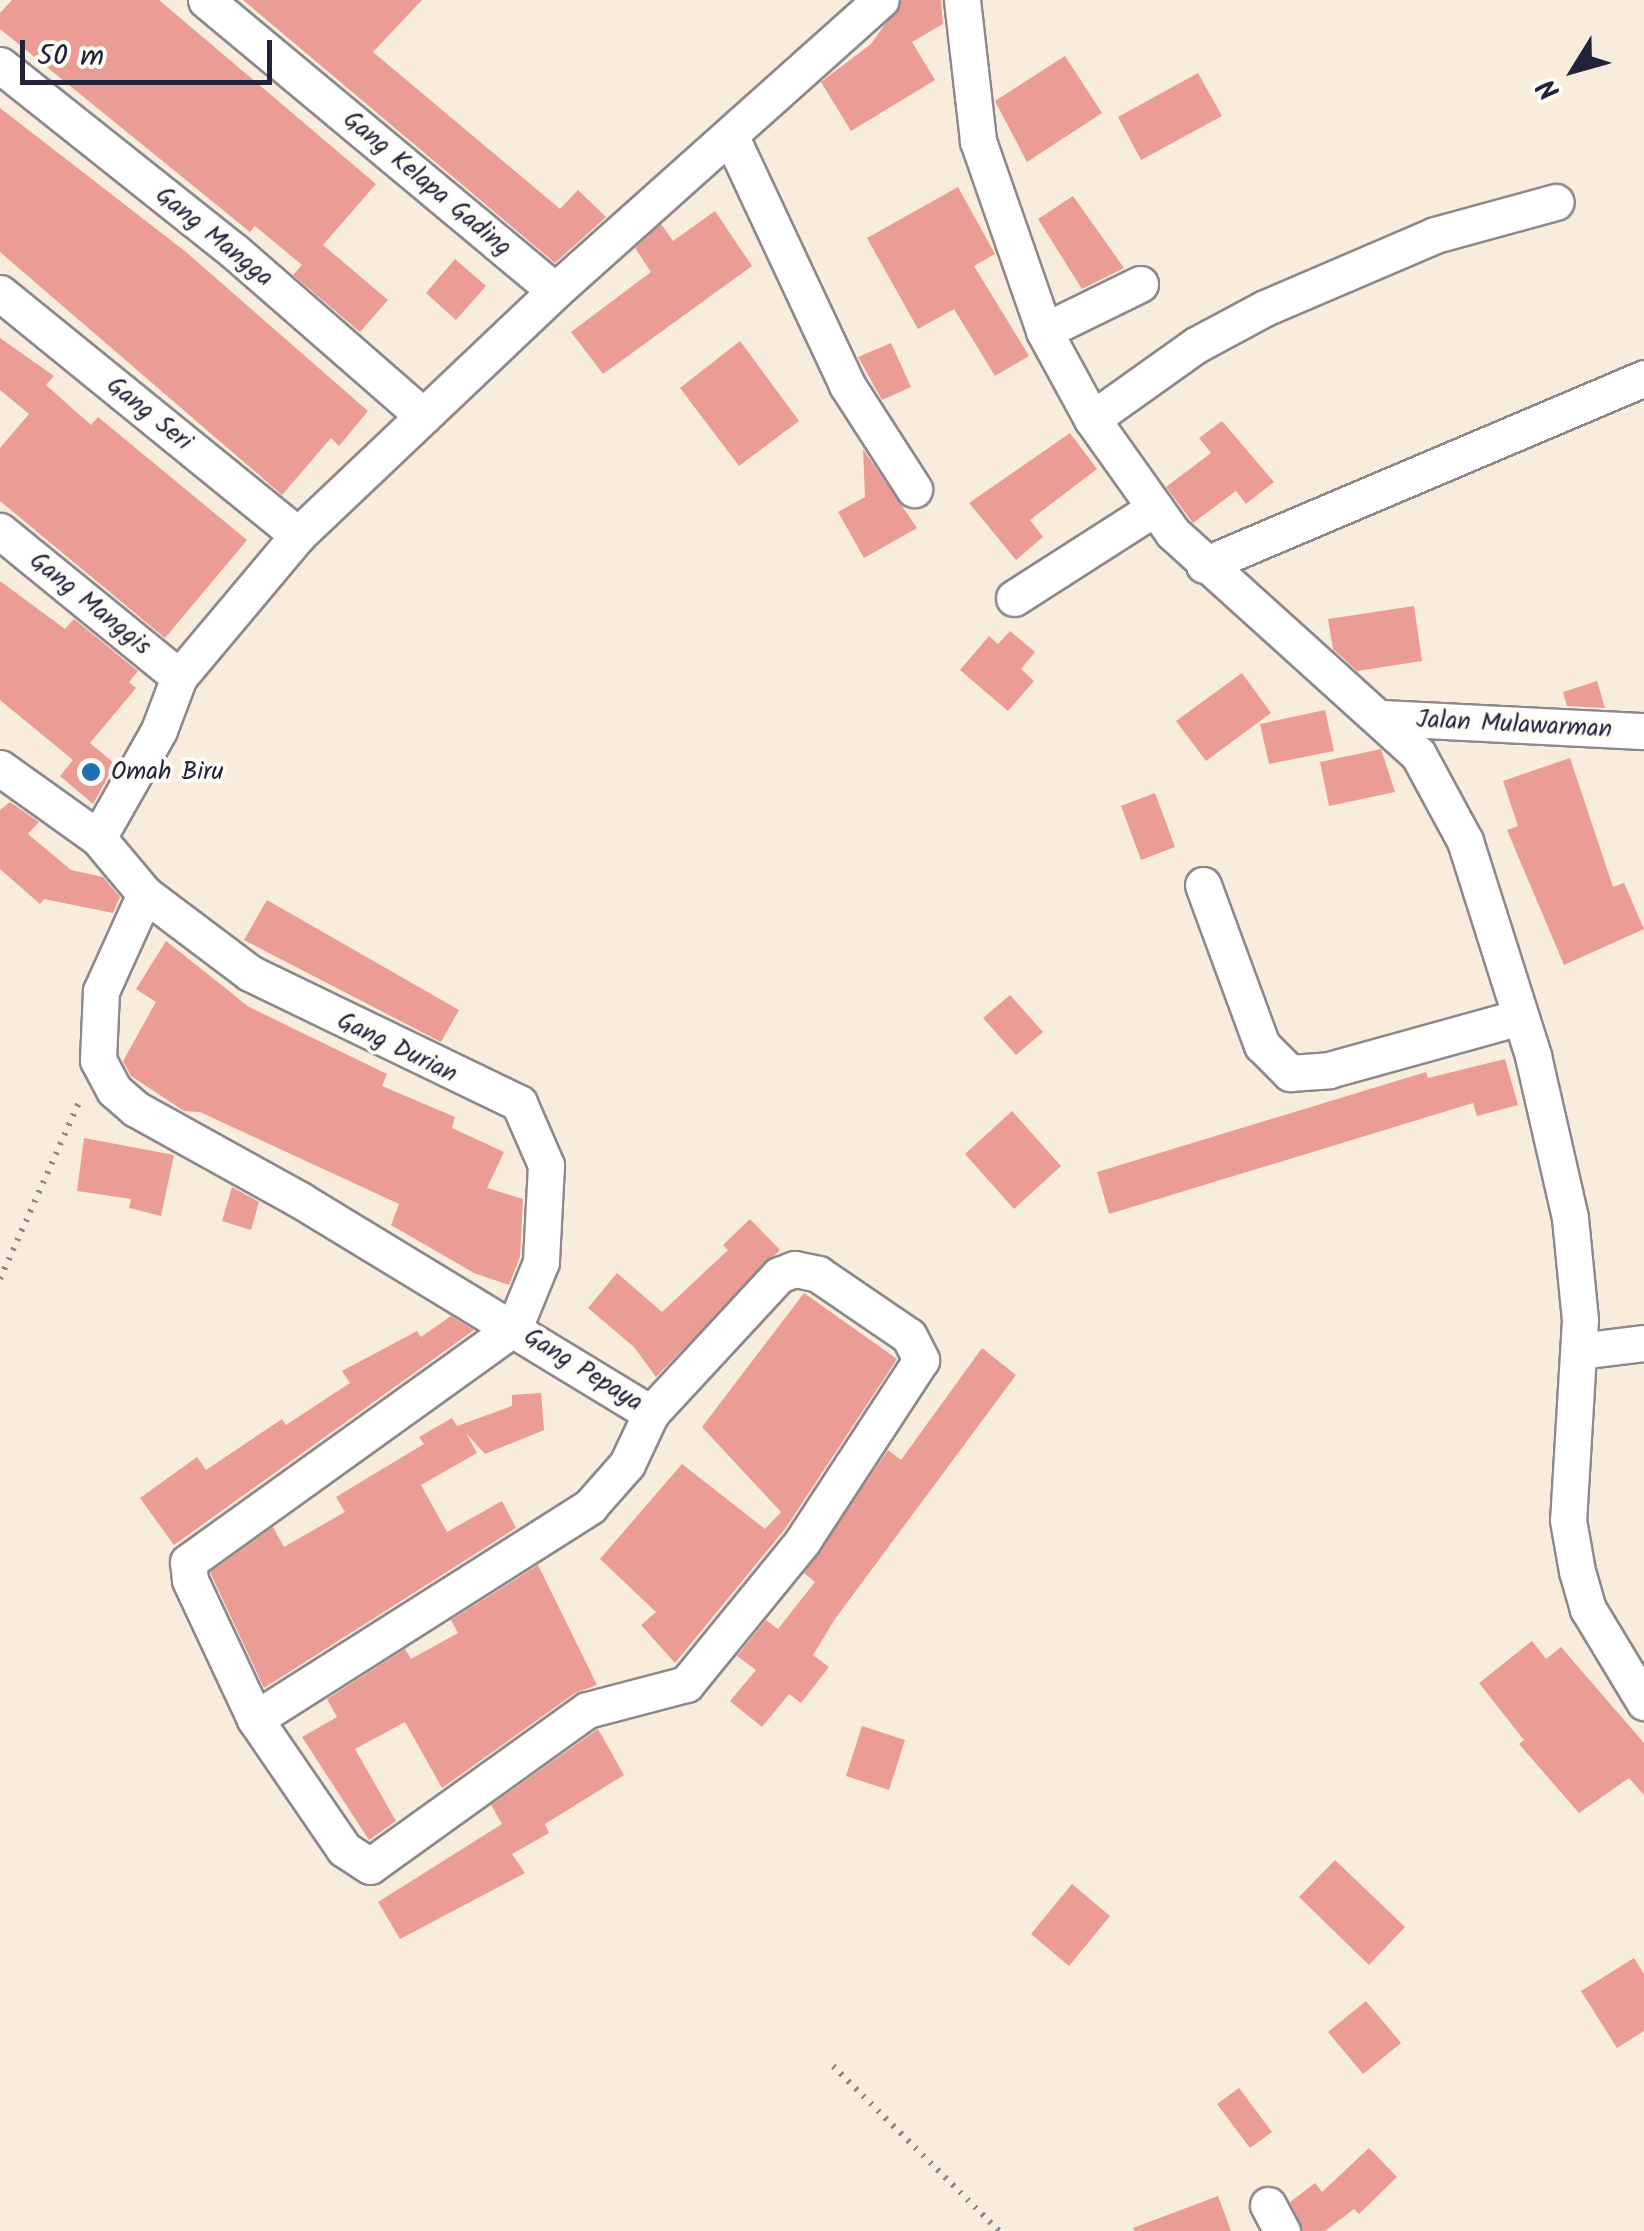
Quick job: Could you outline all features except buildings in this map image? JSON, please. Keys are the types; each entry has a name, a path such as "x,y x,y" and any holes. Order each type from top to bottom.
{"street":[{"name":"Gang Kelapa Gading","path":"206,0 556,291"},
{"path":"98,838 150,747 179,677 298,535 556,291 881,0"},
{"path":"962,0 978,141 1044,332 1092,419 1155,508 1204,566 1384,718 1418,754 1465,842 1520,1017 1570,1218 1579,1350 1568,1520 1588,1609 1639,1686"},
{"name":"Gang Mangga","path":"0,65 234,251 423,416"},
{"path":"732,137 847,384 914,489"},
{"path":"1092,419 1196,345 1265,308 1434,235 1556,202"},
{"path":"1044,332 1140,284"},
{"name":"Gang Seri","path":"0,293 298,535"},
{"path":"1204,566 1644,378"},
{"path":"1014,598 1155,508"},
{"name":"Gang Manggis","path":"0,532 179,677"},
{"name":"Jalan Mulawarman","path":"1384,718 1644,730"},
{"name":"Gang Durian","path":"0,768 98,838 144,894 250,973 519,1103 546,1165 541,1262 514,1328"},
{"path":"1203,885 1262,1045 1290,1073 1329,1070 1520,1017"},
{"path":"98,1060 101,990 144,894"},
{"name":"Gang Pepaya","path":"98,1060 114,1090 136,1110 514,1328 652,1413"},
{"path":"255,1719 590,1506 627,1464 652,1413 758,1290 794,1268 818,1274 910,1336 921,1360 802,1542 686,1684 586,1710 382,1861 355,1861 255,1719 190,1580 192,1555 514,1328"},
{"path":"1579,1350 1644,1343"}],"path":[{"path":"0,1280 98,1060"},
{"path":"833,2066 999,2231"}],"place":[{"name":"Omah Biru","path":"91,772"}]}
